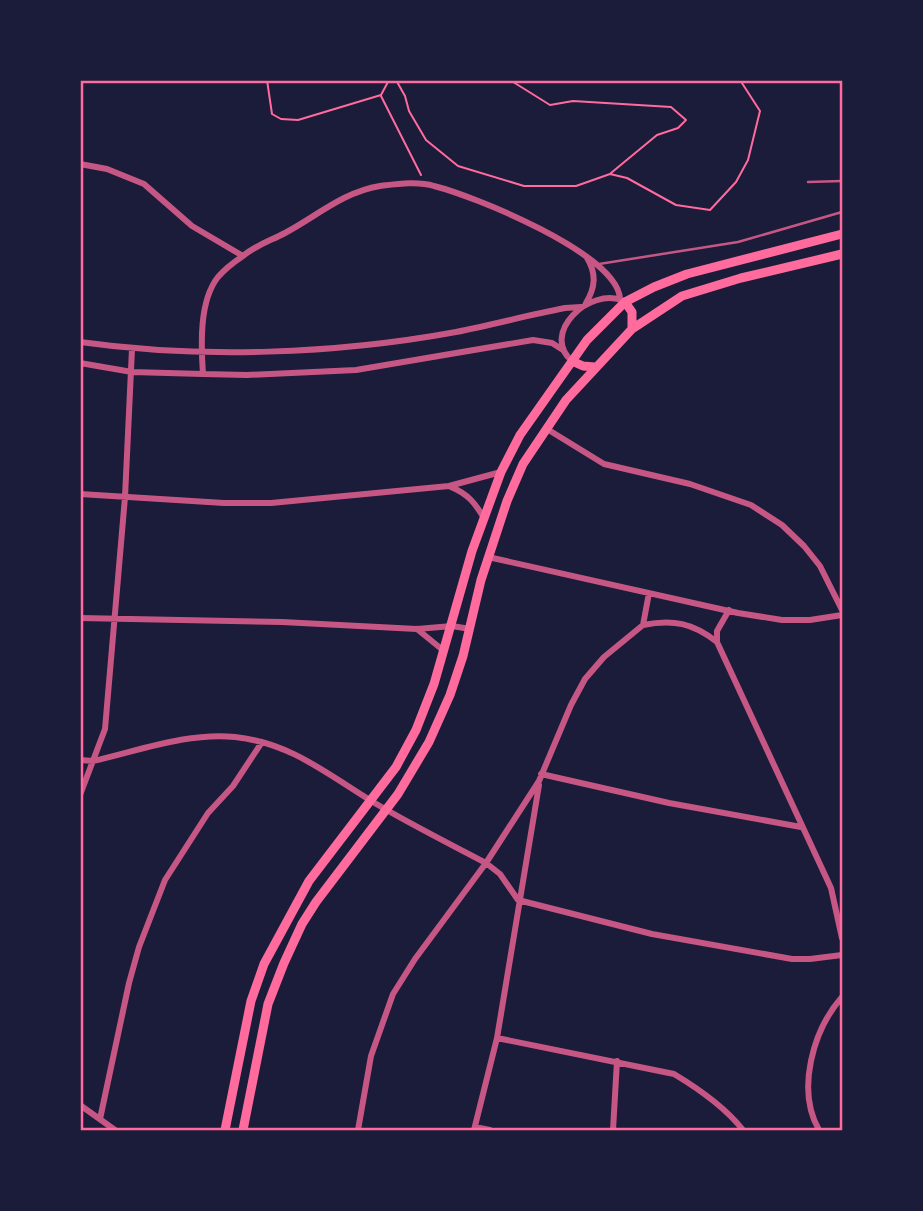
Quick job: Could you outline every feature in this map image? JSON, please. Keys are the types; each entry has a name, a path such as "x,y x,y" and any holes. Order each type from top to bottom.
{"main road":[{"path":"225,1130 251,1001 264,964 309,881 396,767 416,730 435,684 472,551 501,472 520,435 572,361 623,301 687,274 842,234"},
{"path":"243,1130 268,1004 284,963 316,902 387,810 413,771 442,715 463,656 488,557 523,464 566,400 632,330 682,296 730,281 842,254"},
{"path":"623,301 632,312 632,330"},
{"path":"572,361 595,367"}],"street":[{"path":"80,164 107,169 144,184 192,226 243,256"},
{"path":"203,374 202,329 216,279 256,245 284,233 349,194 384,186 425,184 496,208 599,264 616,282 623,301"},
{"path":"563,350 562,339 566,327 584,305 594,284 594,273 584,254"},
{"path":"80,342 132,349 253,352 356,345 456,332 607,298 623,301"},
{"path":"80,363 132,372 203,374 247,375 356,370 533,340 552,343 563,350 572,361"},
{"path":"80,795 105,729 125,497 132,349"},
{"path":"488,557 782,620 810,620 842,613 820,566 804,546 782,525 751,505 690,484 604,464 547,429"},
{"path":"80,494 224,503 271,503 449,486 501,472"},
{"path":"449,486 464,492 473,500 484,518"},
{"path":"643,625 649,593"},
{"path":"729,610 717,631 717,642 831,888 842,938"},
{"path":"80,618 417,629 452,626 470,629"},
{"path":"358,1130 371,1056 393,994 422,948 486,863 540,777 585,679 604,657 643,625 678,621 692,625 717,642"},
{"path":"417,629 444,651"},
{"path":"80,760 93,761 182,740 233,737 262,742 313,762 387,810 486,863 500,874 518,901 652,934 792,959 842,955"},
{"path":"100,1119 129,983 139,947 165,880 208,813 233,786 262,742"},
{"path":"540,777 801,827"},
{"path":"490,1130 475,1129 497,1038 540,777"},
{"path":"818,1130 810,1099 809,1080 818,1039 842,997"},
{"path":"497,1038 674,1074 699,1089 743,1130"},
{"path":"612,1130 617,1061"},
{"path":"80,1105 115,1130"}],"lane":[{"path":"808,182 842,181"},
{"path":"599,264 738,242 842,212"}],"path":[{"path":"267,80 272,114 281,119 299,120 380,94 389,80"},
{"path":"396,80 405,96 409,111 426,140 458,166 524,186 576,186 610,174 657,135 678,128 686,120 671,107 573,101 550,105 510,80"},
{"path":"610,174 627,178 676,205 710,210 736,182 748,160 760,111 740,80"},
{"path":"380,94 425,184"}]}
